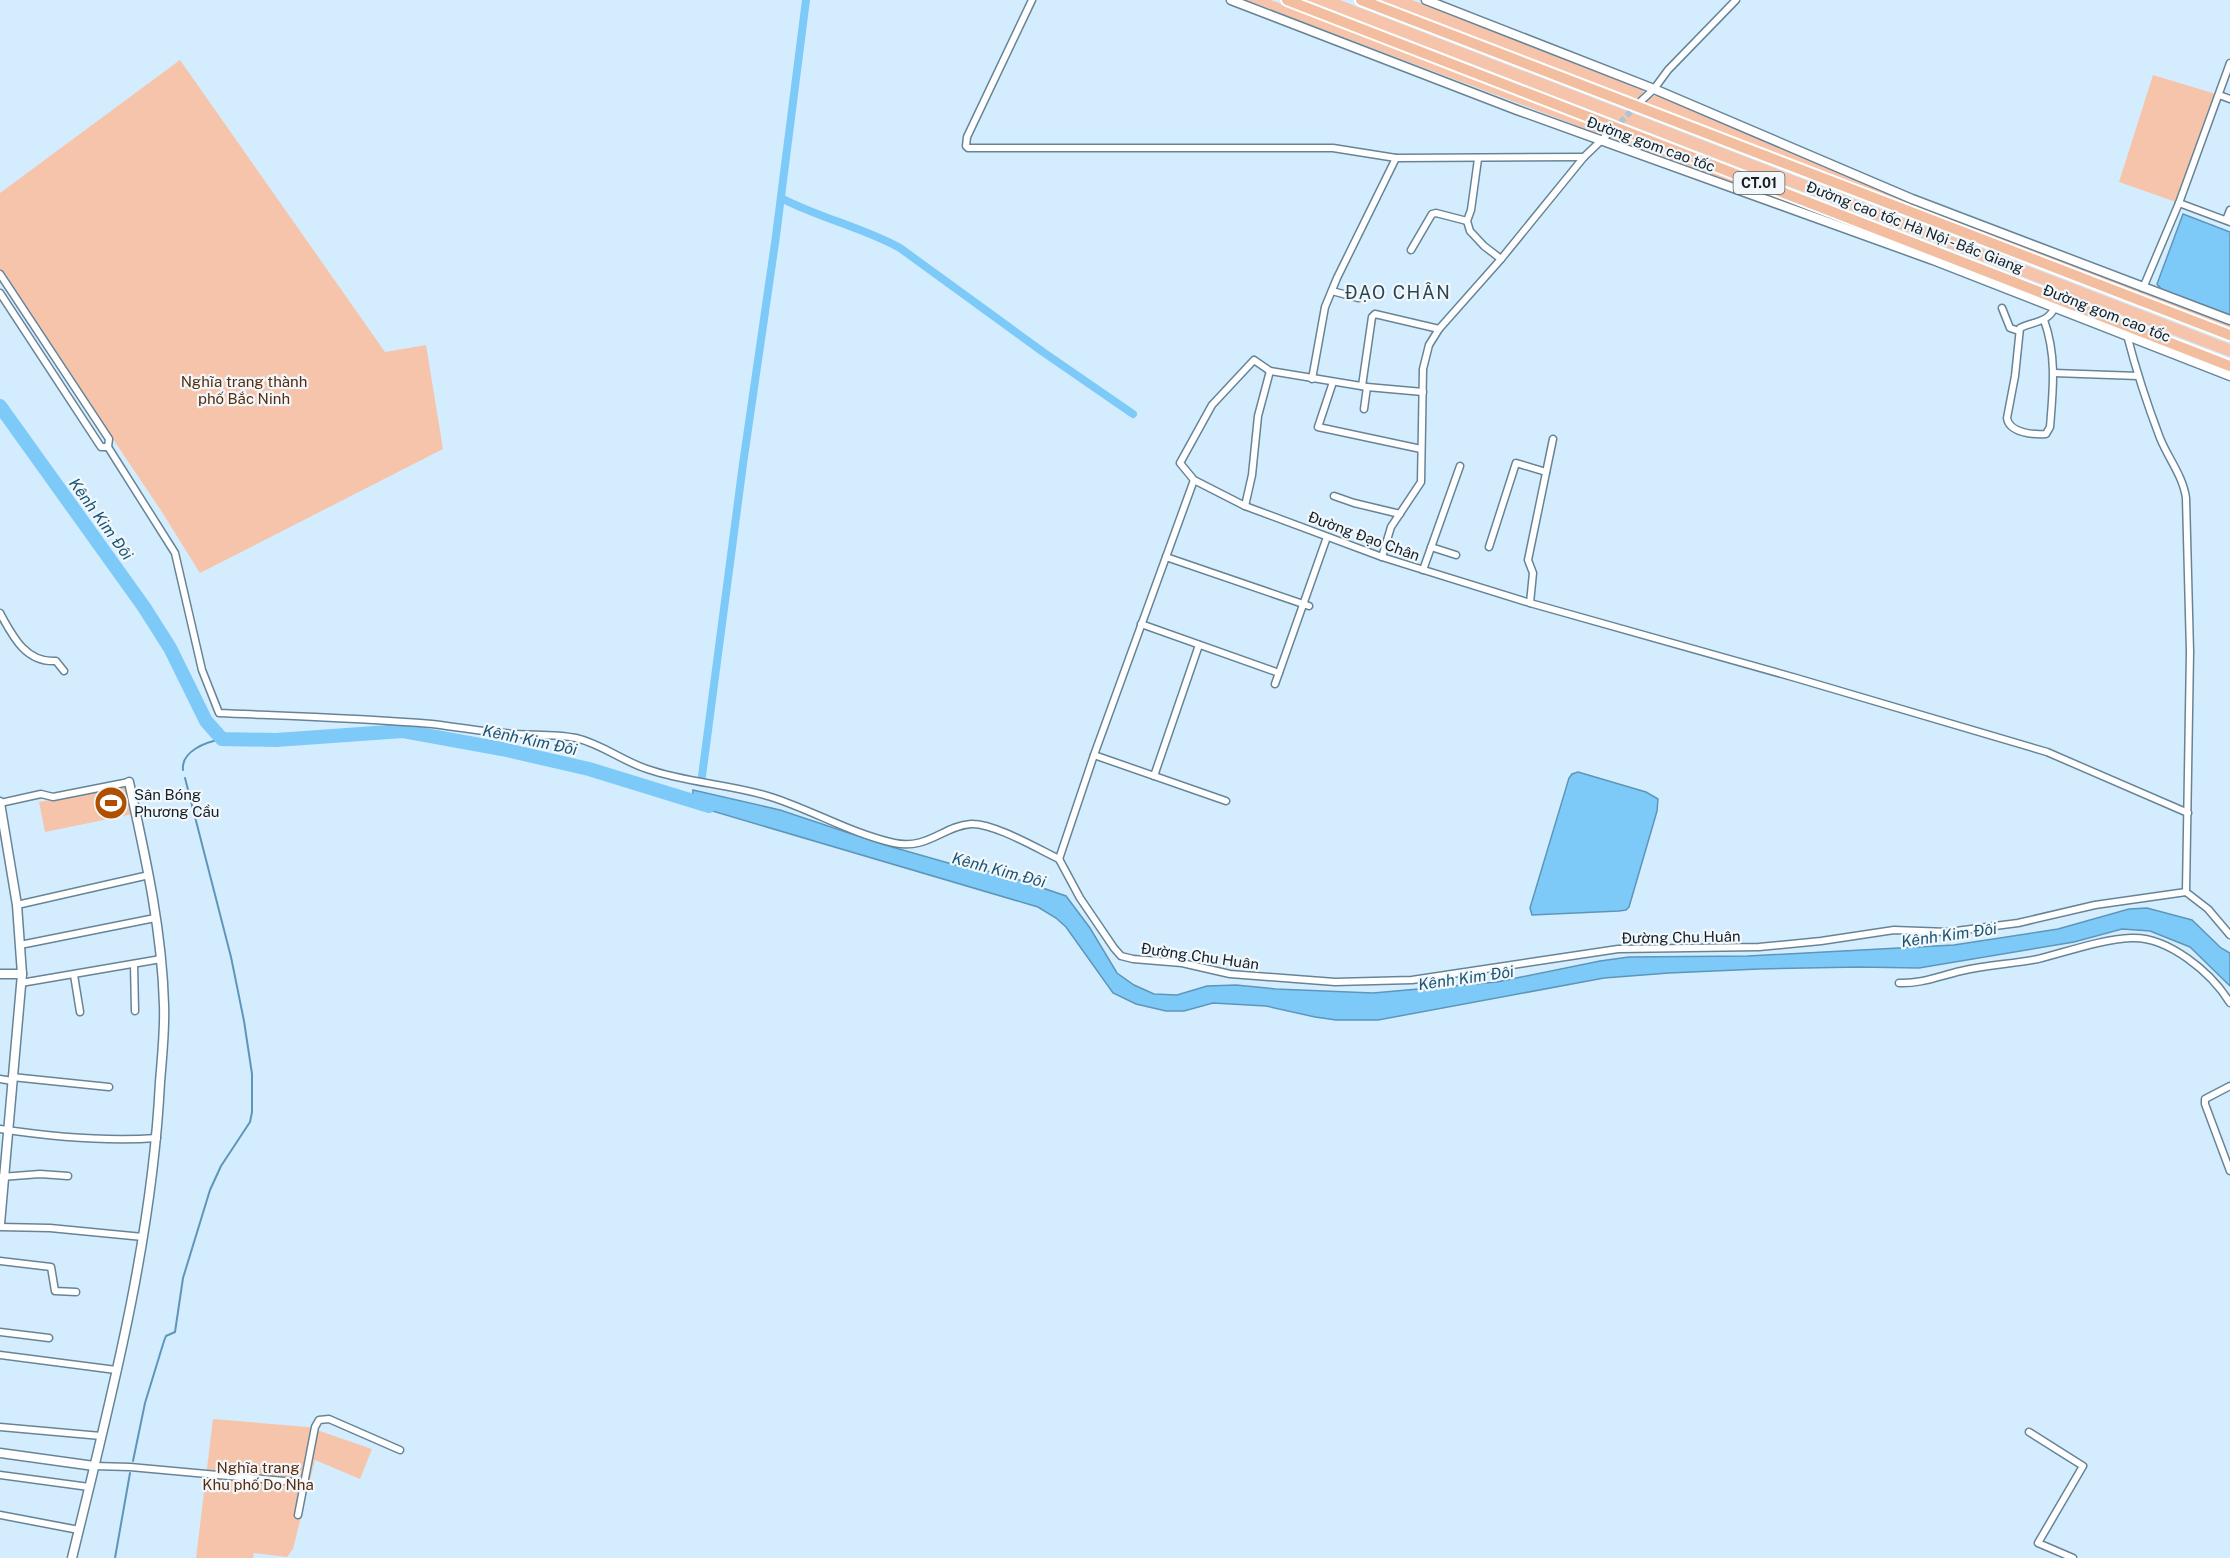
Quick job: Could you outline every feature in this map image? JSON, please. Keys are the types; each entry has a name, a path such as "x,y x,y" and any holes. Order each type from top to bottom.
{"highway":[{"name":"Đường cao tốc Hà Nội - Bắc Giang","path":"1287,0 2230,366"},
{"name":"Đường cao tốc Hà Nội - Bắc Giang","path":"1361,0 2230,335"}],"main road":[{"name":"Đường gom cao tốc","path":"1231,0 1485,98 1933,260 2230,376"},
{"path":"1426,0 1654,89 1912,199 2230,320"},
{"path":"72,1558 139,1262 157,1138 164,1007 161,959 149,875 129,782"},
{"path":"0,802 17,905 21,979 12,1079 4,1130 0,1226"},
{"path":"0,974 21,979"},
{"path":"0,1453 94,1466"}],"street":[{"path":"1032,0 967,137 966,146 968,148 1333,148 1396,158 1584,157"},
{"path":"1641,101 1736,0"},
{"path":"2143,288 2179,202 2230,63"},
{"path":"2219,95 2230,99"},
{"path":"1382,557 1392,527 1421,482 1425,357 1429,345 1439,329 1501,259 1584,157 1611,131"},
{"path":"1312,379 1325,307 1396,158"},
{"path":"1478,159 1471,210 1467,221 1470,231 1501,259"},
{"path":"2179,202 2228,221 2230,210"},
{"path":"1411,250 1432,214 1467,221"},
{"path":"0,274 109,439 108,447 175,553 202,670 219,712 430,724 506,734 575,738 606,748 644,768 673,777 738,788 771,797 892,843 916,844 929,841 962,826 979,824 1059,859 1094,755 1194,480 1180,463 1212,405 1254,360 1270,372 1365,387 1423,392"},
{"path":"1332,291 1358,298"},
{"path":"0,293 101,447 108,447"},
{"path":"2044,320 2051,344 2054,373 2048,432 2041,435 2011,427 2007,418 2015,376 2019,331 2023,326 2044,320 2052,314 2055,307"},
{"path":"2002,308 2010,328 2019,331"},
{"path":"1364,409 1372,317 1375,314 1439,329"},
{"path":"2127,335 2138,376 2161,440 2183,484 2186,498 2190,652 2186,892 2208,909 2230,935"},
{"path":"1245,506 1252,475 1258,416 1270,372"},
{"path":"2054,373 2138,376"},
{"path":"1333,382 1318,427 1421,449"},
{"path":"1530,603 1533,573 1528,560 1553,439"},
{"path":"1489,547 1516,464 1546,472"},
{"path":"1423,570 1460,466"},
{"name":"Đường Đạo Chân","path":"1194,480 1245,506 1382,557 1530,603 2048,752 2188,813"},
{"path":"1335,496 1400,514"},
{"path":"1275,684 1306,605 1327,537"},
{"path":"1431,547 1456,555"},
{"path":"1166,557 1306,605"},
{"path":"0,613 22,649 29,655 40,659 56,661 64,671"},
{"path":"1141,624 1279,673"},
{"path":"1154,776 1199,645"},
{"path":"1094,755 1226,801"},
{"path":"0,802 41,794 53,797 129,782"},
{"name":"Đường Chu Huân","path":"1059,859 1080,898 1121,956 1182,963 1230,974 1335,982 1412,980 1618,949 1768,946 1887,930 1948,932 2018,922 2095,905 2186,892"},
{"path":"17,905 149,875"},
{"path":"20,945 155,918"},
{"path":"1899,983 1928,981 1957,972 2028,961 2120,939 2144,938 2157,942 2201,969 2230,1003"},
{"path":"21,979 74,975 161,959"},
{"path":"134,964 135,1011"},
{"path":"74,975 80,1012"},
{"path":"0,1079 109,1087"},
{"path":"2230,1086 2205,1099 2230,1171"},
{"path":"4,1130 118,1141 157,1138"},
{"path":"2,1177 40,1174 68,1176"},
{"path":"0,1226 50,1228 142,1237"},
{"path":"0,1261 51,1267 55,1291 76,1292"},
{"path":"0,1332 49,1338"},
{"path":"0,1355 116,1370"},
{"path":"298,1515 315,1427 320,1420 329,1419 400,1450"},
{"path":"0,1427 101,1436"},
{"path":"2030,1432 2083,1466 2038,1543 2073,1558"},
{"path":"94,1466 130,1467 306,1483"},
{"path":"0,1475 89,1487"},
{"path":"0,1515 79,1530"}],"green space":[{"path":"1245,0 1271,0 1610,129 1605,134 1599,134"},
{"path":"1306,0 1340,0 2230,344 2230,357"},
{"path":"1378,0 1412,0 1639,86 1643,94 1635,100"},
{"name":"Nghĩa trang thành phố Bắc Ninh","path":"180,60 385,352 426,345 443,449 200,573 160,509 0,271 0,193"},
{"path":"2153,75 2219,95 2179,203 2119,182"},
{"path":"1660,95 1909,202 2230,326 2230,330 1645,103 1651,97"},
{"path":"1615,131 2230,368 2230,371 1619,142 1612,138"},
{"path":"132,784 138,813 45,832 39,802"},
{"name":"Nghĩa trang Khu phố Do Nha","path":"213,1419 308,1427 372,1449 360,1479 315,1460 293,1549 287,1557 254,1553 253,1558 196,1558"}],"water":[{"path":"2183,214 2230,232 2230,315 2162,290 2157,284"},
{"path":"1578,772 1646,792 1658,799 1657,811 1629,907 1619,911 1532,915 1530,908 1569,778"},
{"path":"693,790 780,810 885,845 966,868 999,873 1066,896 1090,928 1117,973 1134,985 1154,994 1177,995 1207,986 1236,985 1373,993 1497,982 1629,957 1748,956 1954,945 2058,929 2129,909 2147,908 2192,920 2221,948 2230,953 2230,986 2190,947 2150,931 2122,929 2074,942 1919,968 1759,969 1604,978 1378,1020 1336,1020 1266,1006 1213,1003 1184,1011 1166,1011 1136,1004 1113,993 1066,927 1038,907 692,805"}],"waterway":[{"path":"702,776 806,0"},
{"path":"781,198 900,248 1133,414"},
{"name":"Kênh Kim Đôi","path":"0,406 144,607 170,648 206,721 222,739 276,740 403,731 502,749 589,769 709,806"},
{"path":"183,770 183,763 196,748 222,739"},
{"path":"133,1461 145,1403 164,1341 166,1336 175,1332 183,1278 210,1190 221,1166 250,1122 252,1112 252,1074 244,1021 231,957 185,778"},
{"path":"115,1558 130,1473"}],"tunnel":[{"path":"1614,129 1636,106"}],"place":[{"name":"Sân Bóng Phương Cầu","path":"111,803"}],"district":[{"name":"ĐẠO CHÂN","path":"1398,292"}]}
